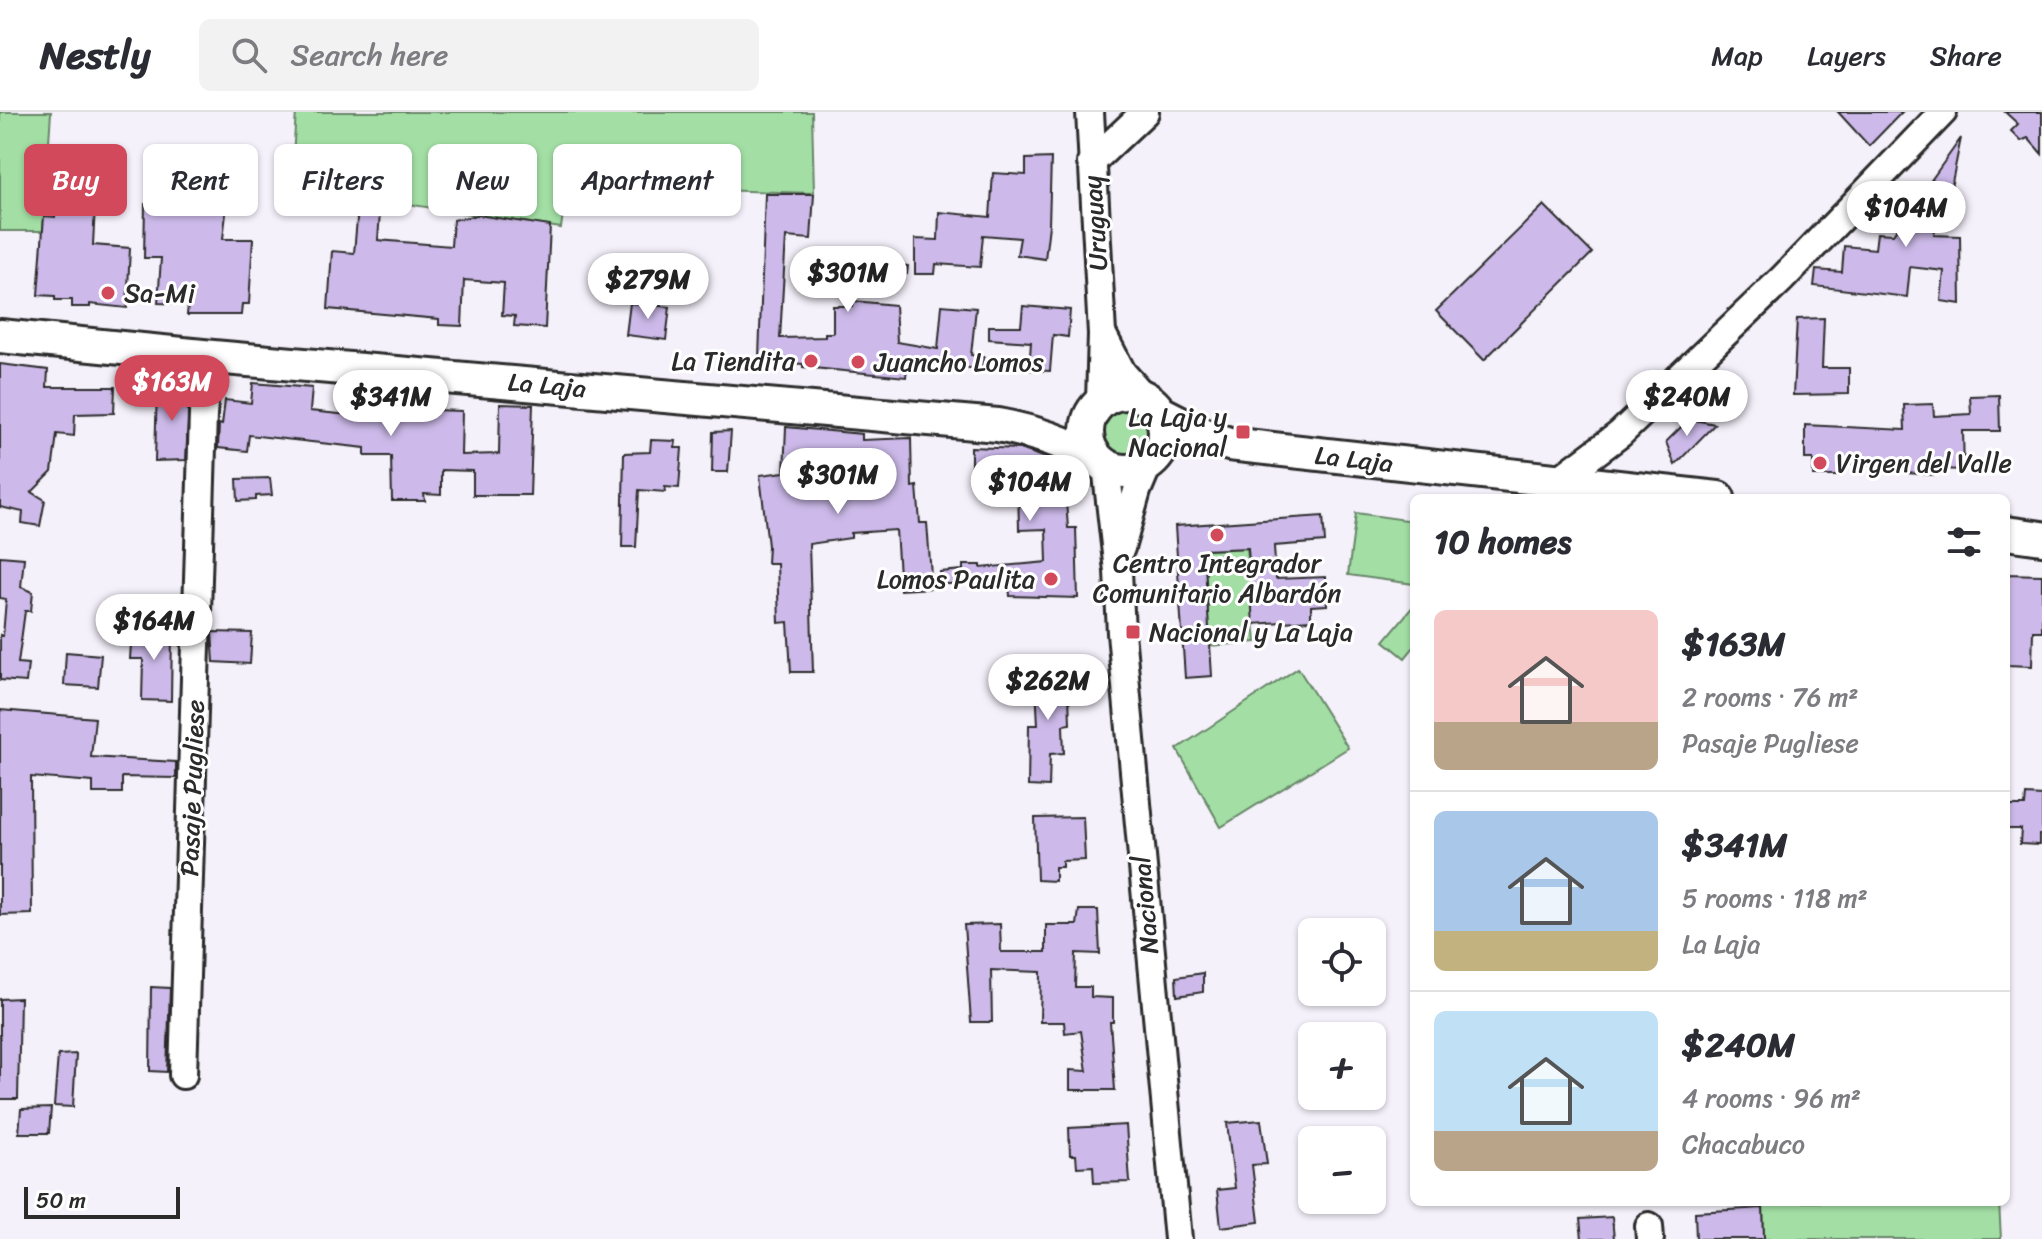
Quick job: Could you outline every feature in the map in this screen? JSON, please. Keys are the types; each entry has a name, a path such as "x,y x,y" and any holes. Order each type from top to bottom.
{"main road":[{"name":"La Laja","path":"0,336 208,357 998,425 1038,433 1072,445 1103,464"},
{"path":"1130,392 1152,405 1165,429 1163,445 1151,462 1127,472 1103,464 1088,445 1087,435 1087,425 1098,404 1114,394 1130,392"},
{"name":"La Laja","path":"998,425 1070,416 1098,404"},
{"name":"La Laja","path":"1152,405 1206,436 1229,444 1685,494"},
{"name":"La Laja","path":"1151,462 1197,448 1229,444"},
{"path":"2010,534 2042,538"}],"street":[{"name":"Uruguay","path":"1090,112 1102,334 1098,404"},
{"path":"1091,163 1145,112"},
{"path":"1560,479 1620,434 1750,310 1943,112"},
{"name":"Uruguay","path":"1102,334 1122,372 1152,405"},
{"name":"Pasaje Pugliese","path":"183,1075 203,414 208,357"},
{"name":"Nacional","path":"1118,571 1123,536 1151,462"},
{"name":"Nacional","path":"1103,464 1118,571 1121,633 1178,1239"}],"green space":[{"path":"0,112 51,112 49,144 24,144 24,216 44,216 43,231 0,231"},
{"path":"296,112 812,112 814,193 741,191 741,144 553,144 553,216 563,216 561,228 484,216 537,216 537,144 428,144 428,207 412,205 412,144 294,144"},
{"path":"1115,402 1131,407 1142,417 1148,431 1149,447 1130,455 1121,455 1102,441 1093,422 1101,409"},
{"path":"1356,513 1410,520 1410,583 1348,575"},
{"path":"1247,548 1256,642 1210,646 1204,550"},
{"path":"1410,610 1410,652 1405,658 1384,641"},
{"path":"1298,668 1348,748 1221,827 1177,749"},
{"path":"1763,1206 1999,1206 2001,1239 1764,1239"}],"building":[{"path":"1838,112 1902,112 1869,146"},
{"path":"2005,112 2042,112 2042,154 2028,138 2021,141 2011,131 2018,124"},
{"path":"1961,138 1948,202 1941,200 1934,235 1960,236 1961,304 1941,301 1944,271 1910,267 1907,297 1814,286 1816,270 1842,272 1844,246 1875,249 1877,233 1893,234"},
{"path":"1051,158 1045,259 1017,255 1020,238 983,235 980,267 936,264 935,274 915,274 915,239 938,240 939,212 990,217 993,173 1026,175 1026,159"},
{"path":"765,194 814,194 811,239 786,237 780,338 825,337 825,333 833,333 833,306 853,306 854,301 895,305 897,342 938,349 942,305 976,308 971,355 984,357 982,369 908,363 906,377 803,367 803,364 788,363 788,359 759,357"},
{"path":"1544,205 1592,253 1484,360 1436,311"},
{"path":"44,216 94,216 93,245 130,248 127,308 90,304 90,307 72,307 72,300 55,300 55,296 38,295"},
{"path":"145,216 226,216 223,239 253,239 249,304 242,304 241,315 187,315 188,304 158,303 161,258 144,258"},
{"path":"357,216 380,216 378,240 451,246 453,220 485,216 550,226 545,328 514,326 515,316 502,315 504,283 464,280 462,326 439,325 439,319 328,309 332,251 354,253"},
{"path":"858,258 908,266 907,274 856,276"},
{"path":"630,303 670,307 666,340 626,335"},
{"path":"1023,306 1070,310 1068,337 1053,335 1050,371 1029,370 1031,342 989,339 989,326 1021,326"},
{"path":"1824,318 1822,368 1849,368 1849,394 1793,395 1797,319"},
{"path":"0,364 48,370 47,387 115,387 114,413 75,414 74,436 57,434 52,472 32,492 45,500 40,526 22,523 23,512 0,507"},
{"path":"253,383 312,388 310,411 368,417 368,407 390,407 390,394 423,394 423,398 439,398 435,410 462,411 461,455 499,454 500,404 533,405 530,495 473,495 473,471 441,470 441,495 424,494 425,501 392,501 391,456 365,456 365,448 249,435 247,451 218,448 219,424 222,425 225,400 251,403"},
{"path":"190,385 186,460 155,461 157,386"},
{"path":"1999,395 2000,431 1963,431 1964,470 1937,469 1935,475 1907,473 1906,466 1840,463 1840,476 1813,476 1813,459 1805,459 1805,425 1905,430 1904,405 1933,404 1934,416 1971,414 1970,396"},
{"path":"1689,419 1715,424 1675,465 1666,442"},
{"path":"786,427 862,434 862,440 911,438 912,487 917,486 920,523 927,523 932,588 900,590 896,530 851,533 851,538 809,544 813,672 791,672 788,622 779,623 777,563 767,563 760,475 784,472"},
{"path":"731,431 728,472 712,472 713,432"},
{"path":"651,440 676,441 675,448 682,448 679,488 665,487 666,492 639,490 636,547 622,547 624,453 650,452"},
{"path":"971,447 1020,449 1081,474 1081,488 1065,488 1068,528 1076,528 1078,598 1010,596 1009,584 940,584 940,572 963,570 963,565 981,565 981,568 1047,562 1046,529 1019,530 1018,484 971,483"},
{"path":"270,478 272,495 238,501 237,479"},
{"path":"1323,516 1325,542 1274,546 1276,579 1326,577 1327,605 1311,606 1311,620 1253,624 1248,548 1204,550 1212,676 1185,678 1175,526"},
{"path":"0,556 24,558 21,587 33,592 31,611 25,611 18,663 28,664 26,682 0,680 0,635 3,636 6,599 0,598"},
{"path":"2010,574 2042,575 2042,631 2033,631 2032,666 2010,665"},
{"path":"132,628 172,630 171,701 142,700 143,659 130,659"},
{"path":"212,632 252,633 250,664 214,662"},
{"path":"66,652 101,655 98,687 64,685"},
{"path":"1068,665 1070,724 1063,725 1064,753 1050,754 1049,787 1028,786 1029,725 1038,725 1035,666"},
{"path":"0,710 95,718 91,757 176,762 176,778 122,777 122,793 93,793 93,782 31,777 32,914 0,915"},
{"path":"2026,795 2042,796 2039,845 2020,844 2021,829 2010,829 2010,806 2025,806"},
{"path":"1083,817 1085,860 1062,861 1062,867 1055,867 1055,881 1037,880 1035,818"},
{"path":"1079,910 1098,910 1100,954 1076,953 1075,987 1091,987 1091,997 1113,998 1113,1022 1110,1022 1115,1090 1070,1090 1070,1070 1087,1071 1081,1031 1065,1033 1064,1022 1040,1022 1041,972 991,970 992,1022 971,1022 964,925 1000,924 1001,952 1046,952 1046,925 1077,925"},
{"path":"1203,973 1203,992 1177,996 1176,977"},
{"path":"151,987 170,988 167,1072 150,1071"},
{"path":"20,998 18,1099 0,1099 0,999"},
{"path":"76,1054 73,1107 54,1106 58,1055"},
{"path":"51,1108 49,1133 19,1133 21,1109"},
{"path":"1261,1120 1267,1164 1252,1165 1259,1222 1221,1227 1217,1190 1235,1188 1227,1123"},
{"path":"1126,1125 1130,1182 1094,1183 1093,1166 1077,1167 1076,1155 1070,1155 1069,1128"},
{"path":"1763,1208 1764,1239 1696,1239 1695,1212"},
{"path":"1612,1217 1614,1239 1582,1239 1580,1219"}],"place":[{"name":"Sa-Mi","path":"108,293"},
{"name":"La Tiendita","path":"811,361"},
{"name":"Juancho Lomos","path":"858,362"},
{"name":"La Laja y Nacional","path":"1243,432"},
{"name":"Virgen del Valle","path":"1820,463"},
{"name":"Centro Integrador Comunitario Albardón","path":"1217,535"},
{"name":"Lomos Paulita","path":"1051,579"},
{"name":"Nacional y La Laja","path":"1133,632"}]}
